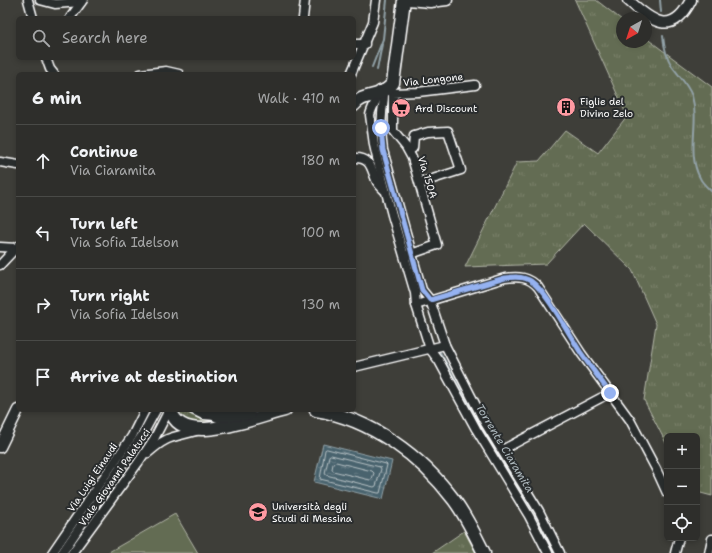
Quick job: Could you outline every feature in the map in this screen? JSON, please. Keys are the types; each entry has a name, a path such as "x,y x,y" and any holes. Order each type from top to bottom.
{"main road":[{"path":"356,98 360,90 386,89 387,81 395,67 404,0"},
{"path":"171,412 179,423 190,428 201,430 256,420 278,412"},
{"path":"211,412 218,416 268,412"},
{"path":"327,412 353,421 388,439 420,463 442,485 454,501 463,514 484,553"}],"street":[{"path":"28,0 32,16"},
{"path":"40,0 55,4 82,1"},
{"path":"303,16 305,0"},
{"path":"353,72 373,22 376,0"},
{"path":"408,0 430,2 447,0"},
{"path":"628,0 651,19 664,22 672,20 680,15 691,0"},
{"path":"71,16 82,1"},
{"path":"356,44 365,44"},
{"path":"47,60 52,72"},
{"path":"157,72 170,72"},
{"name":"Via Longone","path":"386,89 418,92 475,85"},
{"path":"386,89 381,128 383,150 422,290 430,300 445,345 485,423 539,511 560,553"},
{"path":"371,110 386,89"},
{"name":"Via 150A","path":"386,89 393,131 409,151 412,158 437,246 412,254"},
{"path":"356,100 365,102 371,110 374,145 415,293 416,305 430,349 439,361 476,429 529,516 548,553"},
{"path":"409,151 413,148 414,136 428,132 448,131 461,170 420,183"},
{"path":"356,158 361,158 369,163 378,184 386,192"},
{"path":"0,162 16,164"},
{"path":"0,247 16,247"},
{"path":"0,265 16,248"},
{"path":"404,257 412,254"},
{"path":"416,305 505,278 514,277 530,280 538,287 581,353 630,420 664,486"},
{"path":"356,367 445,345"},
{"path":"502,450 610,393"},
{"path":"0,447 17,412"},
{"name":"Via Luigi Einaudi","path":"52,553 132,436 144,412"},
{"name":"Viale Giovanni Palatucci","path":"62,553 143,434 155,412"},
{"path":"152,418 161,412"},
{"name":"Viale Giovanni Palatucci","path":"72,553 138,463 154,439 169,412"},
{"path":"196,412 206,416 218,416"},
{"path":"138,463 166,439 175,435 201,430"},
{"path":"506,477 515,471"},
{"path":"709,553 712,540"},
{"path":"675,553 678,541"}],"green space":[{"path":"575,0 596,0 616,15 616,48 652,48 652,42 712,87 712,496 700,493 700,433 664,433 664,439 644,400 656,324 632,270 584,223 546,264 465,267 517,162 539,161 565,130 598,153 627,116"},
{"path":"177,412 190,412 198,418 214,421 195,423 184,421"},
{"path":"175,514 198,553 107,553"},
{"path":"464,531 476,553 432,553"}],"water":[{"path":"323,444 392,461 383,499 314,482"}],"waterway":[{"path":"372,67 383,39 387,0"},
{"path":"660,0 661,12"},
{"path":"663,36 668,59 686,84 692,96 695,117 693,148 696,168 702,182 712,192"},
{"name":"Torrente Ciaramita","path":"377,70 382,44"},
{"name":"Torrente Ciaramita","path":"440,352 499,458 535,513 554,553"}],"place":[{"name":"Figlie del Divino Zelo","path":"566,107"},
{"name":"Ard Discount","path":"401,108"},
{"name":"Università degli Studi di Messina","path":"258,512"}],"route":[{"path":"381,128 383,150 422,290 430,300 505,278 514,277 530,280 538,287 581,353 610,393"}]}
